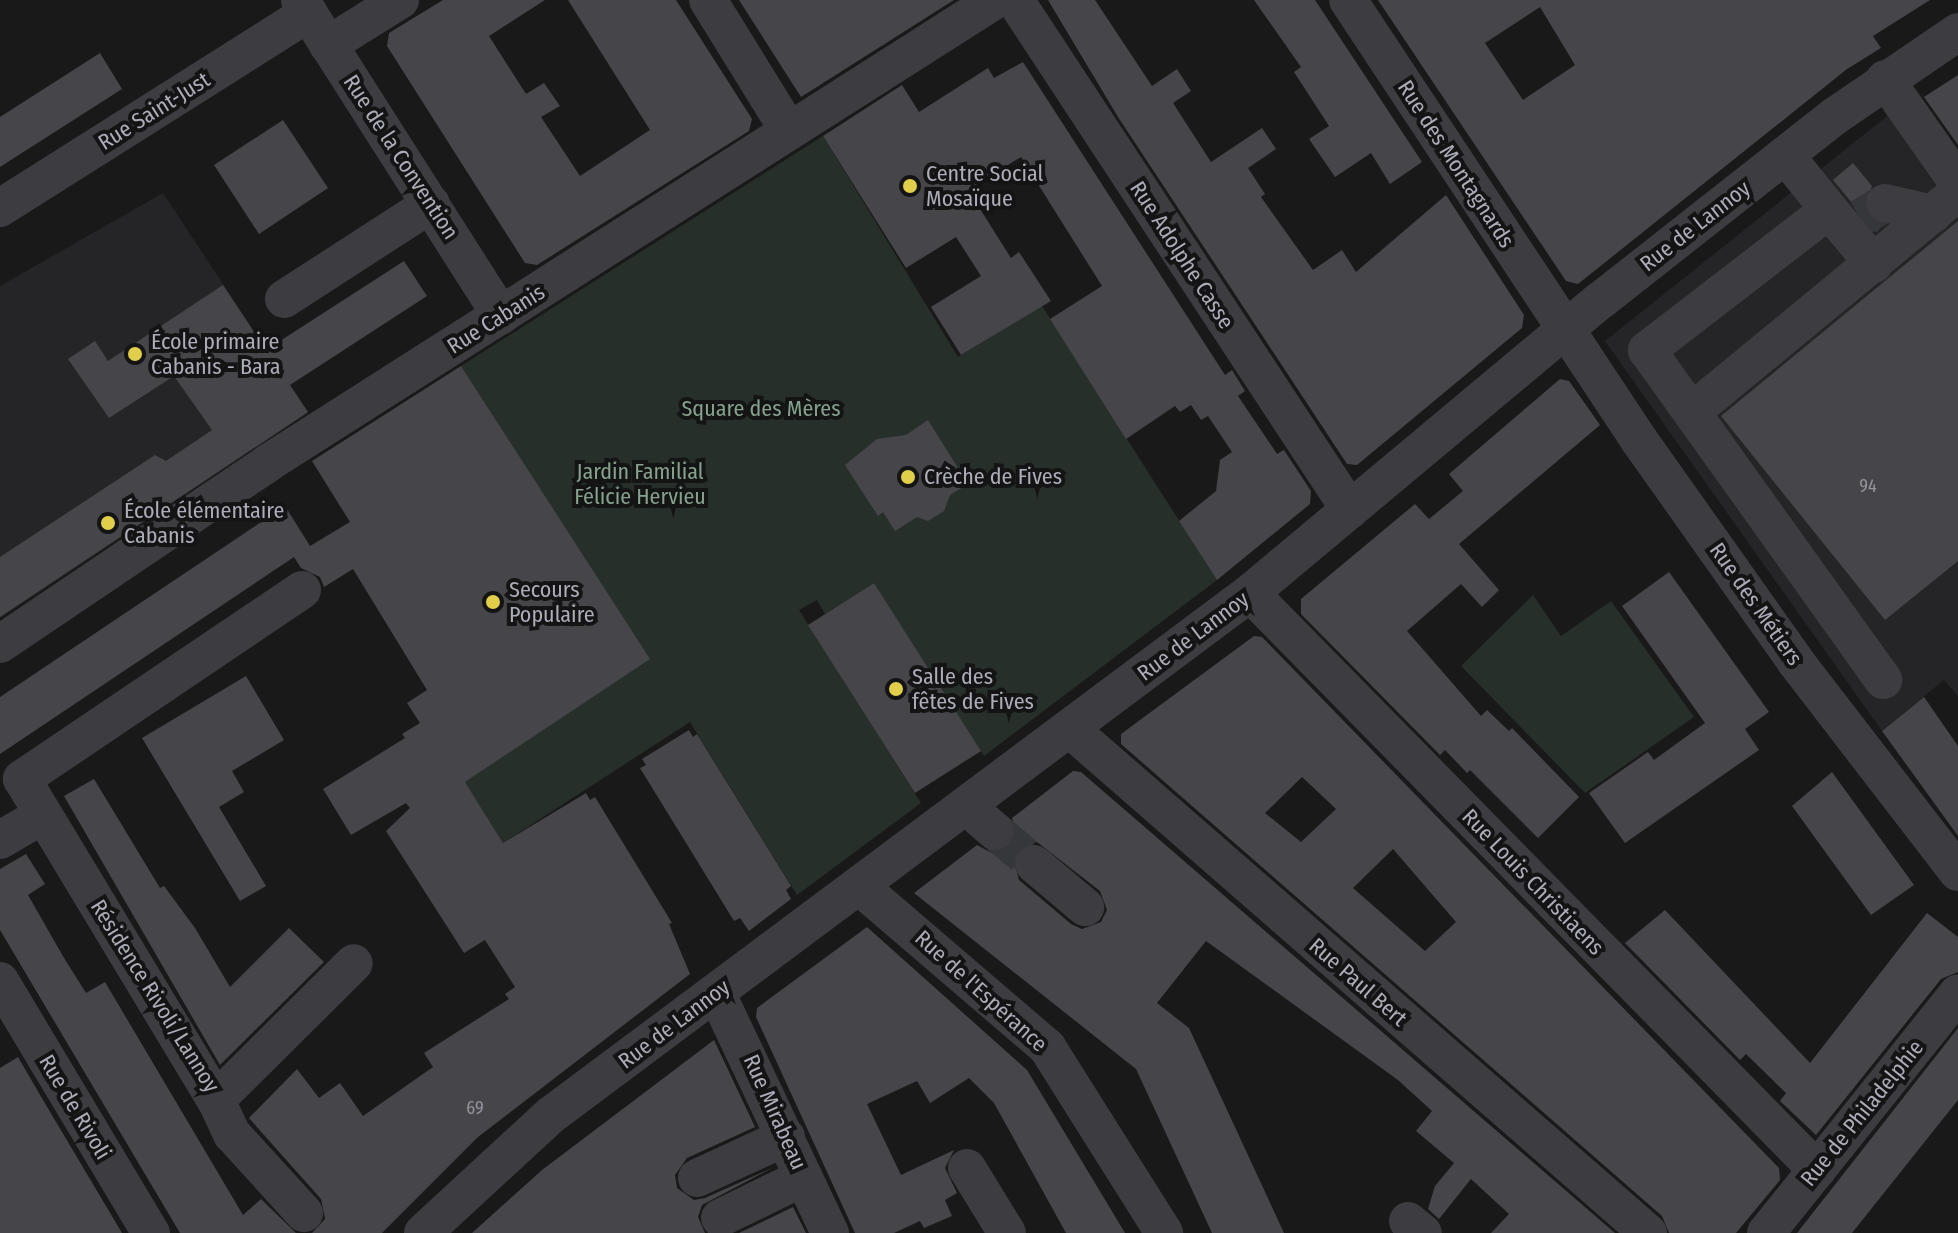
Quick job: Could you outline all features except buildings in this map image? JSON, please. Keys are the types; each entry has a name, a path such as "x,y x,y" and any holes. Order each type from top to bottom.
{"street":[{"path":"328,45 400,0"},
{"path":"708,0 789,131"},
{"name":"Rue Cabanis","path":"0,644 268,463 995,0"},
{"name":"Rue Adolphe Casse","path":"1015,0 1350,510"},
{"name":"Rue des Montagnards","path":"1348,0 1565,329"},
{"name":"Rue de la Convention","path":"304,6 501,315"},
{"name":"Rue Saint-Just","path":"0,208 304,6"},
{"name":"Rue de Lannoy","path":"439,1227 526,1136 1250,593 1565,329 1885,79 1958,32"},
{"path":"1885,79 1958,183"},
{"path":"1785,155 1855,214 1874,264"},
{"path":"1883,680 1694,410 1647,350 1855,214 1946,203"},
{"path":"1694,410 1946,203"},
{"path":"284,299 431,204"},
{"name":"Rue des Métiers","path":"1565,329 1796,662 1958,872"},
{"name":"Résidence Rivoli/Lannoy","path":"302,590 22,779 216,1100 354,963"},
{"name":"Rue Louis Christiaens","path":"1250,593 1817,1170"},
{"name":"Rue Paul Bert","path":"1070,729 1648,1233"},
{"path":"966,806 995,831"},
{"path":"0,840 43,815"},
{"path":"1034,864 1085,907"},
{"name":"Rue de l'Espérance","path":"859,886 1047,1047 1164,1233"},
{"name":"Rue de Rivoli","path":"0,981 151,1233"},
{"name":"Rue Mirabeau","path":"716,992 830,1233"},
{"name":"Rue de Philadelphie","path":"1766,1233 1958,993"},
{"path":"216,1100 232,1134 304,1213"},
{"path":"697,1178 786,1137"},
{"path":"967,1168 1007,1233"},
{"path":"720,1218 804,1177"}],"shaded area":[{"path":"1891,113 1958,204 1958,696 1944,680 1882,731 1605,341"},
{"name":"École primaire Cabanis - Bara","path":"163,193 308,413 0,618 0,286"}],"green space":[{"name":"Square des Mères","path":"823,136 958,357 1042,306 1217,580 984,756 874,583 825,614 817,600 799,610 921,803 797,895 690,722 503,843 465,782 649,659 461,366"},
{"path":"1533,595 1561,636 1611,601 1694,717 1585,793 1461,666"}],"tunnel":[{"path":"1860,218 1885,203"},
{"path":"995,831 1034,864"}],"place":[{"name":"Centre Social Mosaïque","path":"910,186"},
{"name":"École primaire Cabanis - Bara","path":"135,354"},
{"name":"Crèche de Fives","path":"908,477"},
{"name":"École élémentaire Cabanis","path":"108,523"},
{"name":"Secours Populaire","path":"493,602"},
{"name":"Salle des fêtes de Fives","path":"896,689"}],"park label":[{"name":"Jardin Familial Félicie Hervieu","path":"640,484"}]}
